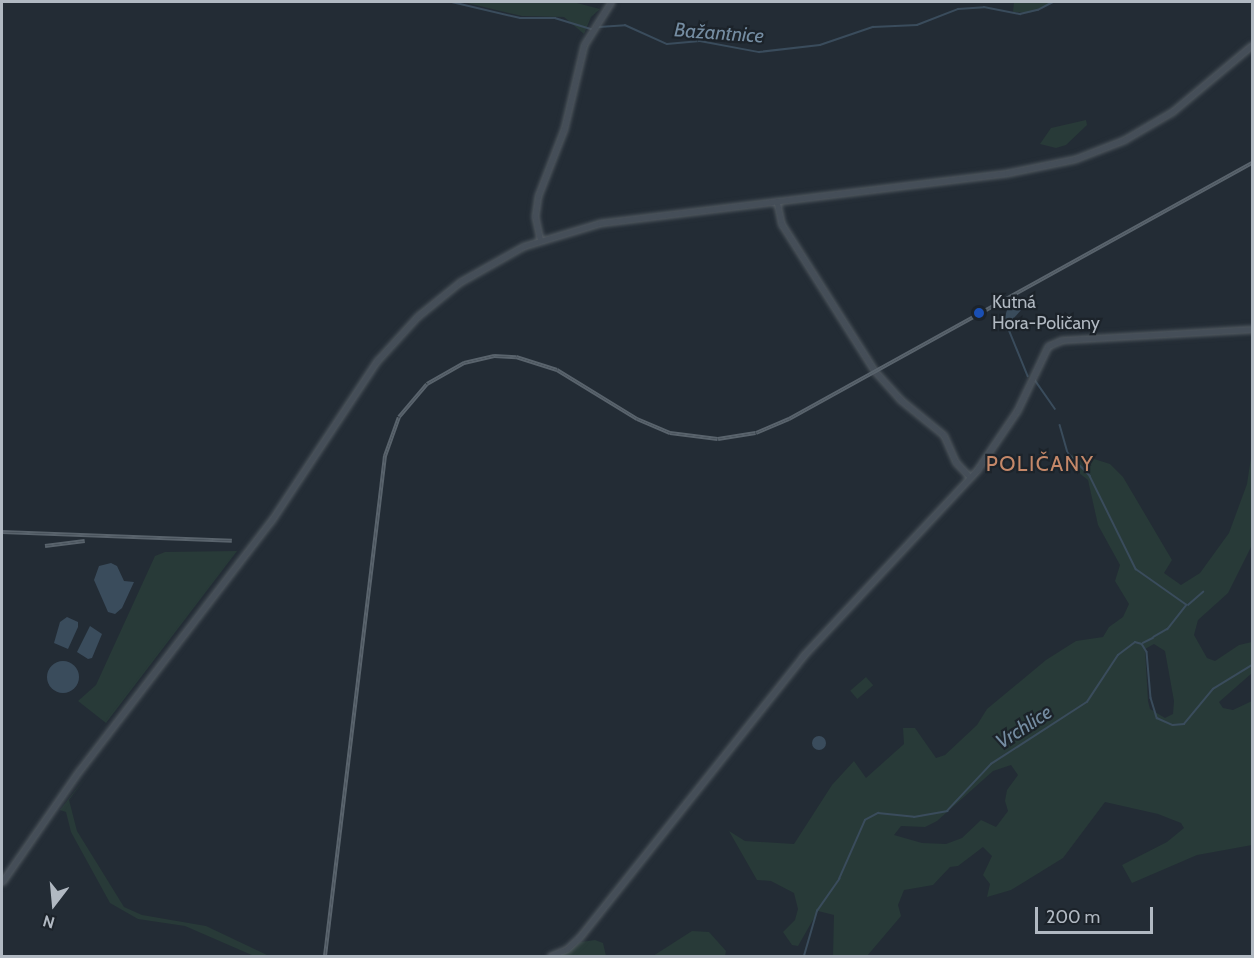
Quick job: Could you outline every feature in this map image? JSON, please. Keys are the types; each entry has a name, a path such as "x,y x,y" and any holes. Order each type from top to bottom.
{"main road":[{"path":"540,240 535,217 538,196 564,129 584,45 611,2"},
{"path":"2,882 79,771 265,529 391,344 425,309 460,282 496,259 540,240 617,220 1014,172 1087,155 1124,140 1172,112 1252,45"},
{"path":"777,201 782,224 875,371 900,399 944,435 956,462 969,477"},
{"path":"550,957 579,938 803,656 969,477 1008,427 1045,349 1054,342 1252,329"}],"shaded area":[{"path":"463,2 573,2 600,9 591,17 584,34 564,17 522,16"},
{"path":"1014,2 1054,2 1029,13 1013,12"},
{"path":"1086,120 1087,125 1066,145 1056,148 1040,144 1051,128"},
{"path":"1252,451 1252,545 1228,593 1198,620 1194,635 1207,658 1215,661 1239,645 1252,642 1252,673 1219,702 1223,708 1233,710 1252,701 1252,845 1197,855 1132,883 1122,865 1167,842 1184,828 1181,823 1158,814 1105,802 1063,858 1011,890 987,897 990,884 983,875 992,856 983,847 958,866 950,867 933,885 904,890 898,905 901,916 867,956 833,956 834,915 818,911 798,946 792,945 783,932 795,920 798,909 794,893 771,881 757,880 729,831 745,841 794,844 832,785 854,761 866,778 904,744 903,728 915,728 936,758 945,755 977,725 987,709 1046,660 1076,641 1103,637 1109,627 1123,617 1129,604 1115,581 1120,565 1098,525 1088,480 1065,462 1075,453 1110,464 1123,477 1172,560 1164,573 1181,585 1200,573 1229,533 1247,484","holes":["1154,644 1165,651 1174,701 1173,714 1165,718 1150,709 1148,701 1145,649","1011,765 1018,775 1007,790 1005,801 1008,811 996,827 981,820 962,838 946,844 922,843 894,835 901,826 925,827 937,821 993,771"]},
{"path":"237,551 106,723 78,701 96,685 155,556 165,552"},
{"path":"866,677 873,685 857,699 850,691"},
{"path":"85,778 69,800 77,831 124,907 142,915 206,926 269,956 254,956 185,926 138,919 110,903 71,832 66,812 60,810"},
{"path":"692,931 709,932 726,951 725,956 653,956"},
{"path":"595,940 603,943 606,956 559,956 581,942"}],"water":[{"path":"1012,303 1022,309 1006,327 1003,323"},
{"path":"111,563 117,566 124,581 134,582 122,608 115,614 108,612 94,580 99,566"},
{"path":"67,617 78,622 68,649 54,643 60,622"},
{"path":"90,626 102,634 92,658 88,659 77,652"},
{"path":"63,661 75,665 79,677 75,689 63,693 51,689 47,677 51,665"},
{"path":"819,736 824,738 826,743 824,748 819,750 814,748 812,743 814,738"}],"waterway":[{"name":"Bažantnice","path":"452,2 520,18 555,18 591,29"},
{"name":"Bažantnice","path":"599,27 625,25 667,44 700,41 759,52 820,45 873,27 917,25 958,9 984,7 1020,14 1038,10 1053,2"},
{"path":"1008,327 1028,376"},
{"path":"1035,380 1055,409"},
{"path":"1060,425 1068,453 1090,476 1136,569 1187,605 1168,629 1154,637"},
{"path":"1188,605 1203,592"},
{"path":"1143,643 1153,638"},
{"name":"Vrchlice","path":"804,956 817,911 839,879 865,820 878,813 914,817 947,811 991,764 1087,702 1118,655 1135,642 1142,644 1147,652 1151,698 1157,718 1173,725 1184,724 1213,689 1252,665"}],"railway":[{"path":"325,956 385,456 399,417 427,384 464,363 494,356 516,357 557,370 637,419 670,433 718,439 756,433 789,419 1252,163"},
{"path":"2,532 232,541"},
{"path":"45,546 85,541"}],"place":[{"name":"Kutná Hora-Poličany","path":"979,313"}],"district":[{"name":"POLIČANY","path":"1040,464"}]}
